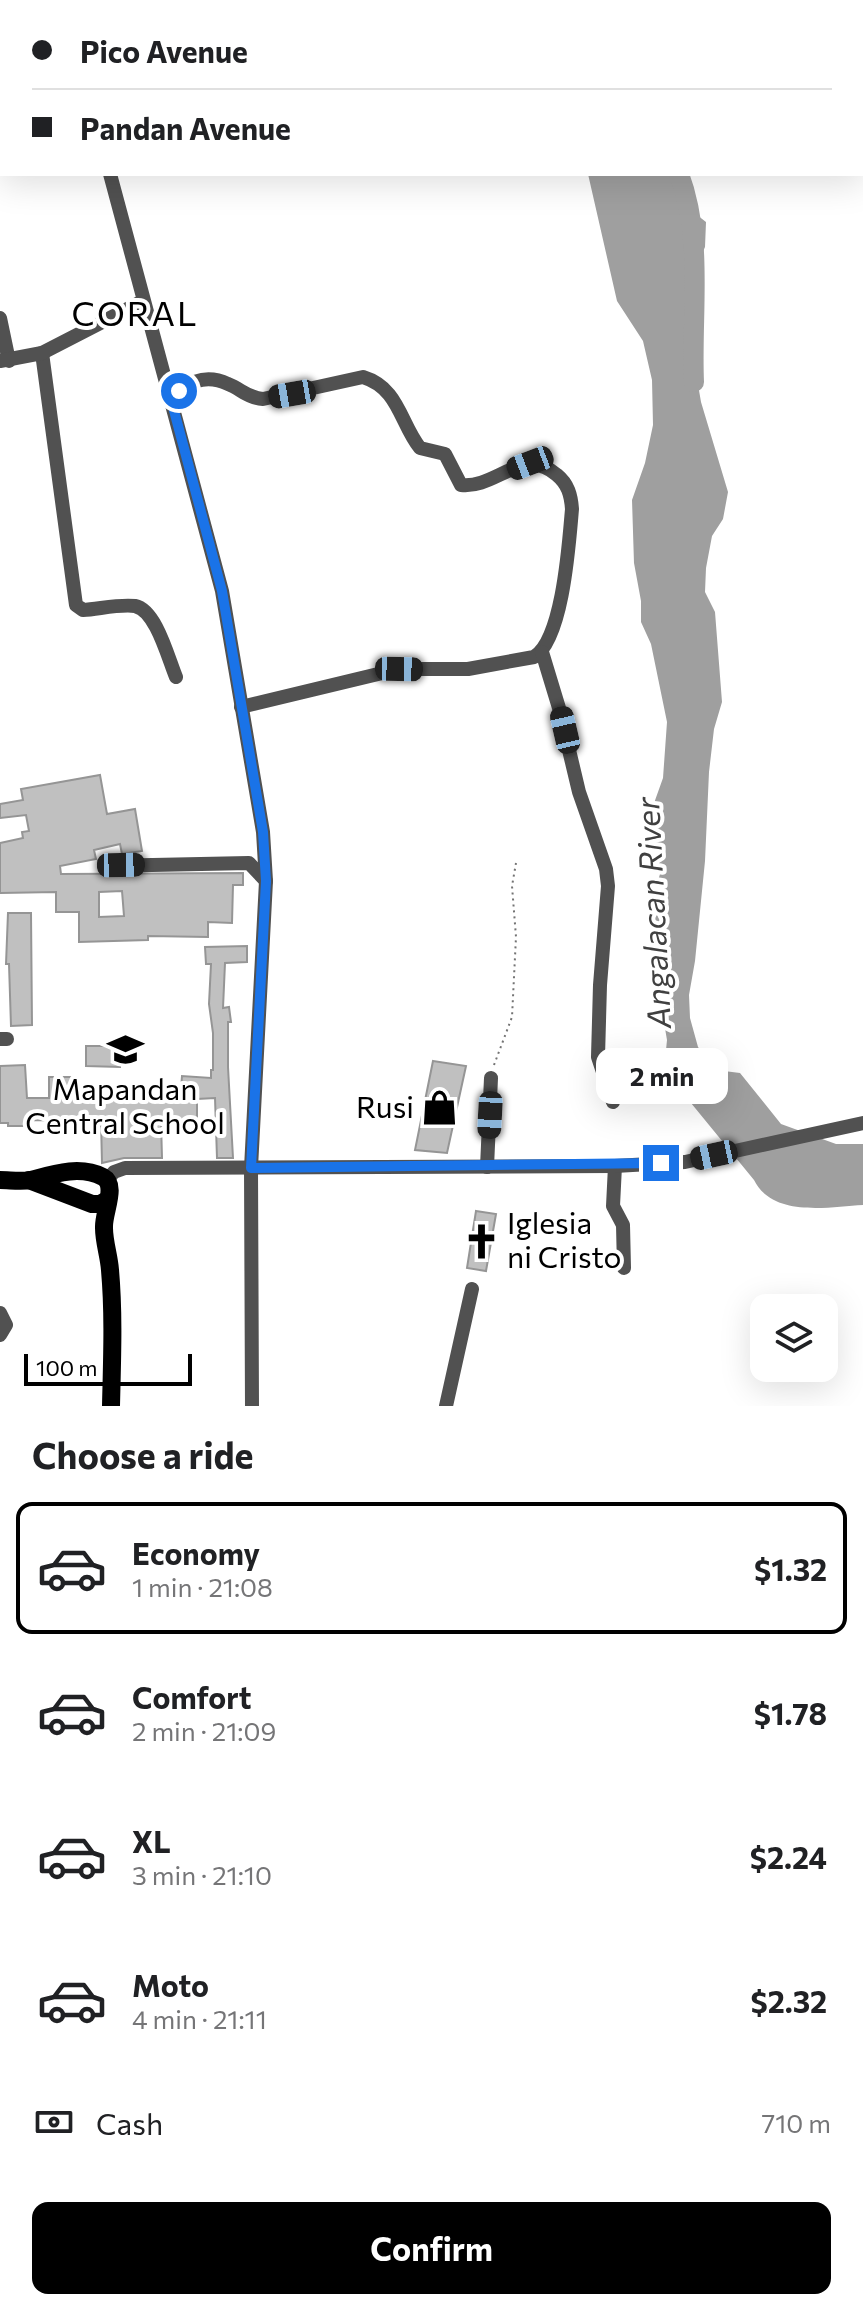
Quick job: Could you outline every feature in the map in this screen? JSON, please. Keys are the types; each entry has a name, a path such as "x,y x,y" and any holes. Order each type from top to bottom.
{"main road":[{"path":"29,1180 52,1172 81,1172 102,1177 111,1190 95,1202"},
{"path":"102,1177 89,1176 82,1184 81,1192 95,1202 104,1228 110,1270 111,1406"},
{"path":"0,1180 29,1180 95,1202"}],"street":[{"path":"111,176 222,591 263,832 266,881 251,1168 252,1406"},
{"path":"0,318 5,361 42,353 143,301"},
{"path":"42,353 76,605 83,610 134,606 145,611 154,623 176,677"},
{"path":"172,403 184,386 206,379 230,384 242,394 263,399 363,377 373,380 389,393 420,448 439,452 449,458 461,485 487,480 530,463 552,470 563,479 571,495 562,596 552,634 542,652 534,657 468,669 399,669 241,707"},
{"path":"542,652 579,792 607,878 598,1057 613,1102"},
{"path":"104,866 249,863 266,881"},
{"path":"487,1167 491,1078"},
{"path":"102,1177 125,1168 615,1166 685,1162 863,1123"},
{"path":"615,1166 613,1206 623,1225 624,1268"},
{"path":"446,1406 472,1289"},
{"path":"0,1313 6,1325 0,1335"}],"path":[{"path":"491,1078 512,1017 516,937 512,886 516,863"}],"water":[{"path":"588,176 671,176 679,201 706,222 705,247 693,274 697,310 690,338 701,402 728,492 723,519 712,536 706,568 705,592 715,612 722,702 714,729 709,772 705,861 689,995 690,1018 698,1047 716,1070 740,1073 781,1124 836,1144 863,1144 863,1205 802,1208 774,1200 763,1192 664,1070 667,1040 657,981 661,957 651,904 660,874 656,843 649,832 648,820 663,778 667,722 651,644 641,622 641,601 634,563 632,500 645,463 653,425 652,380 643,341 617,301"}],"building":[{"path":"100,775 107,814 135,809 142,851 122,854 120,844 94,850 96,859 60,866 61,874 243,873 243,885 233,885 232,923 208,922 208,937 148,936 148,940 79,942 79,912 56,912 56,892 0,893 0,843 23,838 22,832 29,831 26,815 0,818 0,804 23,800 21,789","holes":["122,891 124,916 99,917 99,892"]},
{"path":"8,913 31,913 32,1025 11,1026 9,964 6,964"},
{"path":"247,946 247,962 225,963 223,1008 229,1007 231,1022 228,1022 228,1067 233,1158 217,1158 215,1098 197,1099 197,1123 161,1122 162,1158 124,1158 102,1163 101,1121 28,1120 28,1126 0,1123 0,1066 25,1065 27,1098 49,1098 49,1077 72,1077 72,1096 122,1096 122,1100 180,1102 182,1076 211,1078 213,1070 209,1004 211,964 206,964 205,947"},
{"path":"86,1046 120,1046 120,1067 86,1066"},
{"name":"Rusi","path":"433,1061 466,1066 447,1153 415,1150"},
{"name":"Iglesia ni Cristo","path":"476,1211 496,1214 486,1271 467,1268"}],"waterway":[{"name":"Angalacan River","path":"680,176 687,199 694,251 694,382"}],"place":[{"name":"Mapandan Central School","path":"125,1049"},
{"name":"Rusi","path":"440,1108"},
{"name":"Iglesia ni Cristo","path":"481,1241"}],"district":[{"name":"CORAL","path":"135,314"}],"route":[{"path":"179,391 172,403 222,591 265,852 251,1168 615,1166 661,1163"}]}
